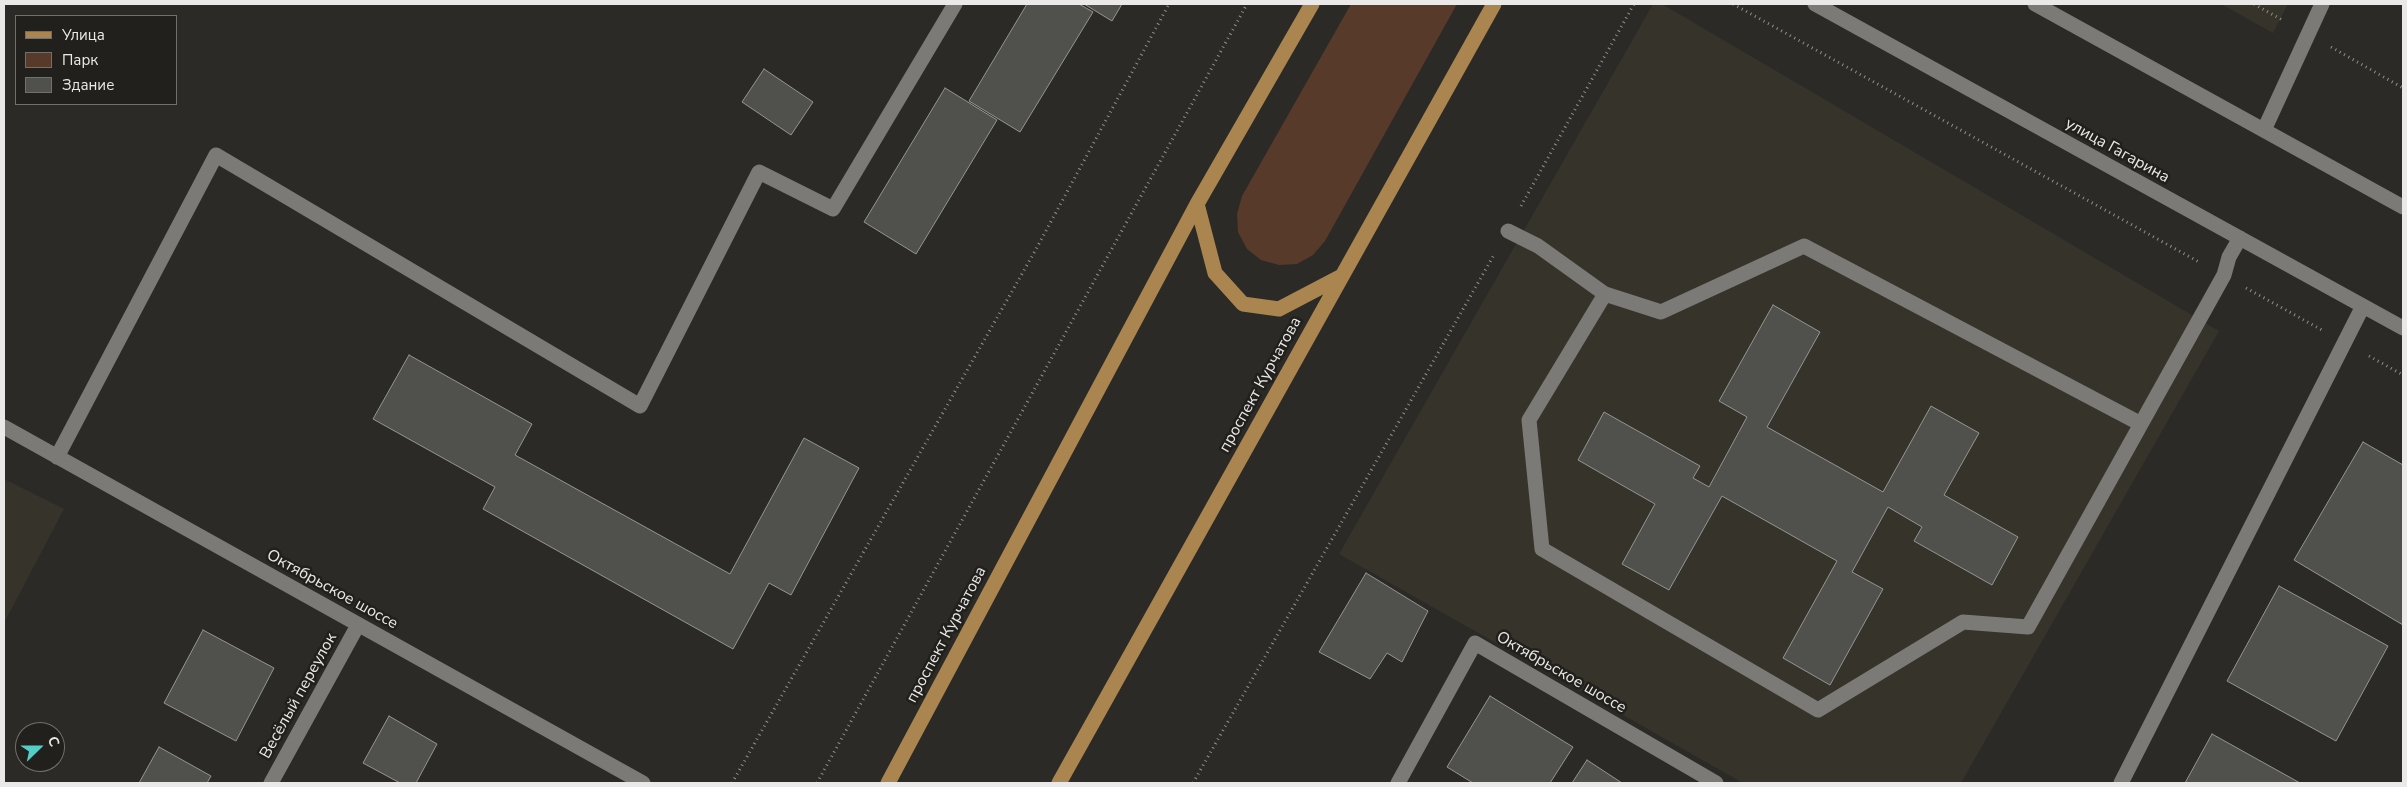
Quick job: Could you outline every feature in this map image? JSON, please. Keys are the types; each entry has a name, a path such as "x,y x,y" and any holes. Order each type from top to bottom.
{"main road":[{"name":"проспект Курчатова","path":"888,783 1198,204 1312,4"},
{"name":"проспект Курчатова","path":"1059,783 1494,4"},
{"path":"1198,204 1215,273 1243,304 1279,309 1342,276"}],"street":[{"path":"57,457 216,155 640,406 759,172 833,209 954,4"},
{"name":"улица Гагарина","path":"1815,4 2403,328"},
{"path":"2035,4 2403,207"},
{"path":"2264,130 2322,4"},
{"path":"1508,231 1538,246 1605,294 1661,312 1804,246 2141,424"},
{"path":"1605,294 1529,420 1542,548 1818,710 1964,622 2028,627 2224,276 2229,257 2240,238"},
{"path":"2121,783 2362,306"},
{"name":"Октябрьское шоссе","path":"4,427 643,783"},
{"name":"Весёлый переулок","path":"271,783 358,625"},
{"name":"Октябрьское шоссе","path":"1398,783 1475,644 1716,783"}],"path":[{"path":"732,783 1035,251 1169,4"},
{"path":"817,783 1247,4"},
{"path":"1193,783 1508,231 1634,4"},
{"path":"1733,4 2403,375"}],"shaded area":[{"path":"1653,4 1662,4 2219,331 1961,783 1743,783 1339,554"},
{"path":"2221,4 2288,4 2273,33"},
{"path":"4,479 64,509 4,623"}],"green space":[{"path":"1351,4 1457,4 1325,241 1313,255 1297,264 1279,265 1261,260 1247,249 1238,232 1237,214 1242,196"}],"building":[{"path":"1027,4 1079,4 1093,12 1020,132 969,101"},
{"path":"1084,4 1122,4 1112,21"},
{"path":"764,69 813,102 791,135 742,102"},
{"path":"945,88 997,120 916,254 864,222"},
{"path":"1773,305 1820,332 1767,427 1883,492 1931,406 1979,433 1944,495 2018,537 1992,585 1914,541 1922,527 1888,507 1852,572 1883,589 1830,685 1783,658 1837,561 1722,496 1669,590 1622,564 1655,504 1578,460 1604,412 1700,466 1693,478 1709,487 1747,417 1719,401"},
{"path":"409,355 532,424 515,455 730,574 804,438 859,468 791,595 769,583 733,649 483,509 495,487 373,419"},
{"path":"2363,442 2403,465 2403,625 2294,560"},
{"path":"1366,573 1428,611 1402,662 1387,653 1370,679 1319,652"},
{"path":"2279,586 2388,646 2336,741 2227,681"},
{"path":"203,630 274,668 236,741 164,703"},
{"path":"1490,696 1573,747 1550,783 1473,783 1447,767"},
{"path":"389,716 437,744 416,783 400,783 363,763"},
{"path":"2212,734 2300,783 2185,783"},
{"path":"159,747 211,776 207,783 139,783"},
{"path":"1587,760 1622,783 1572,783"}]}
